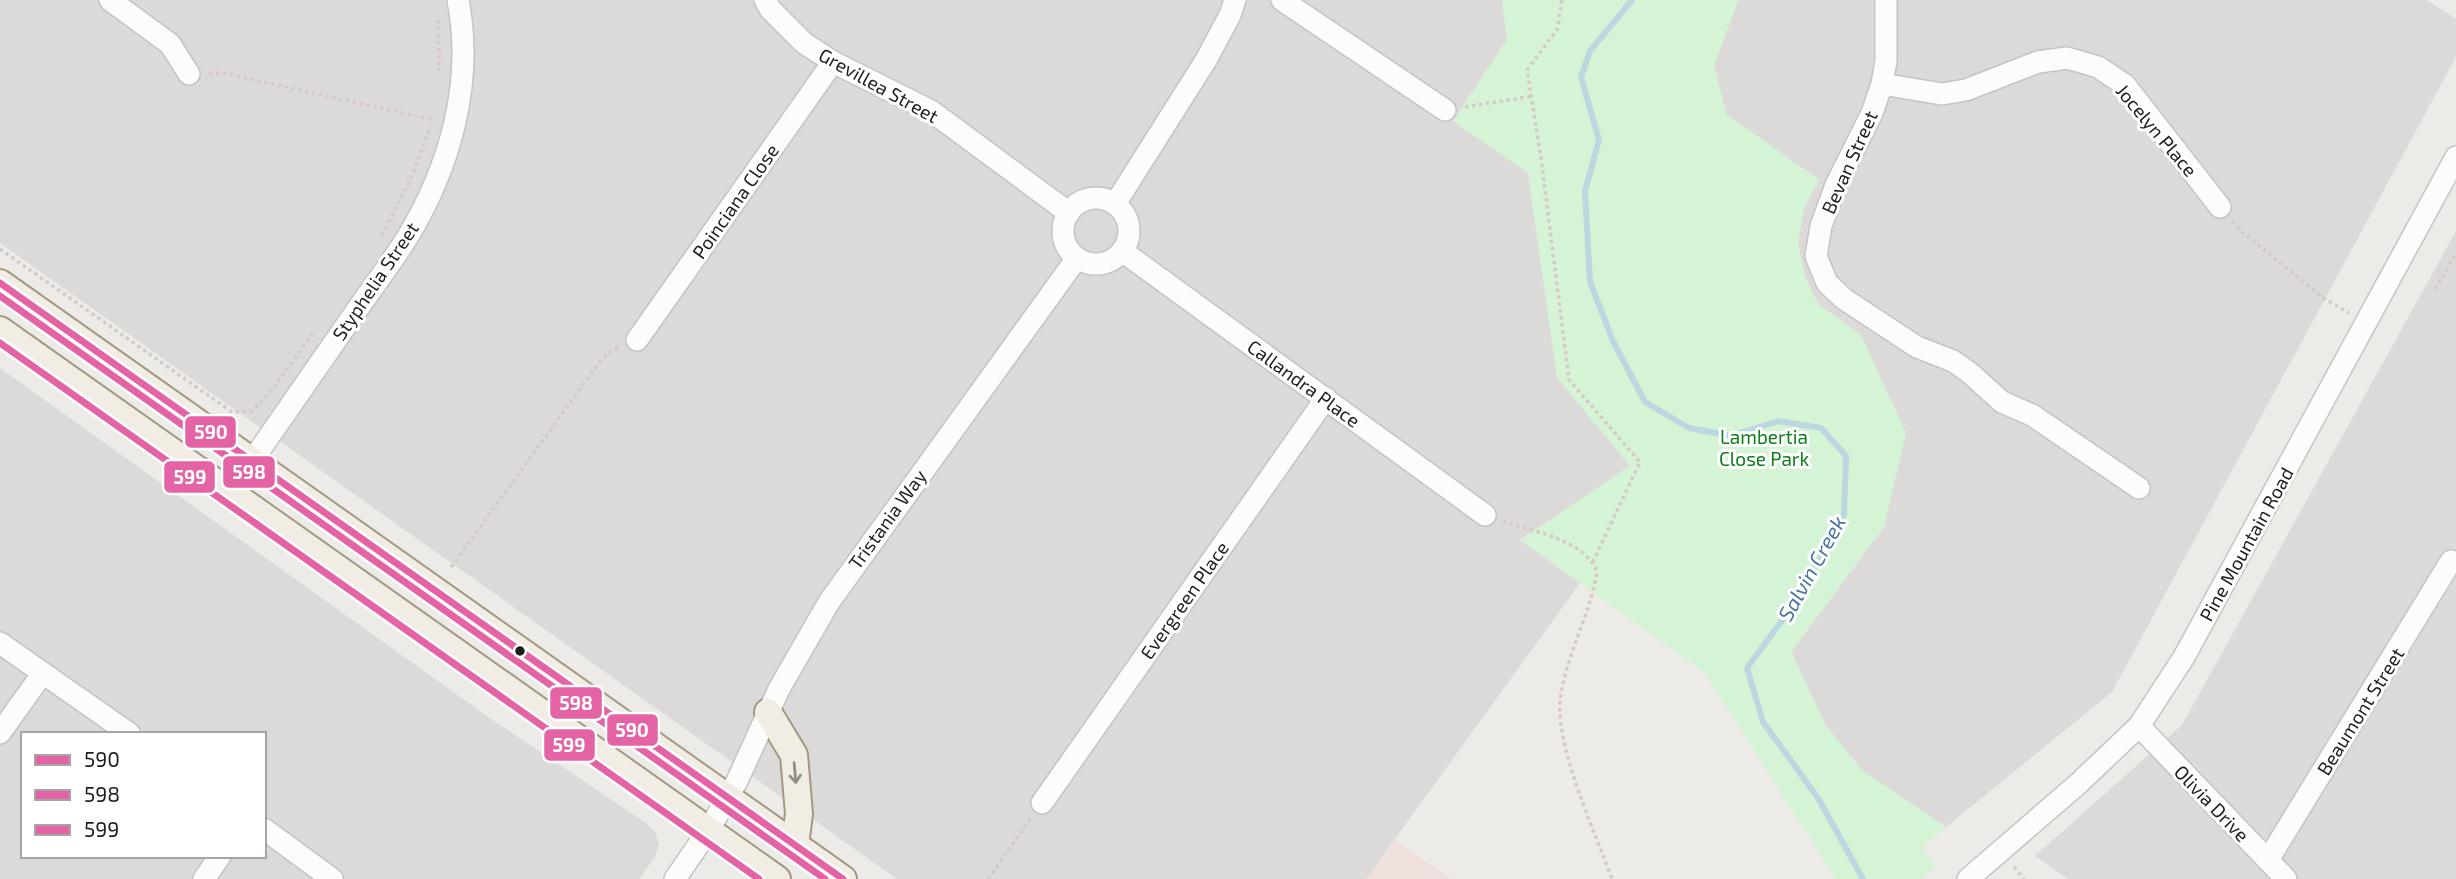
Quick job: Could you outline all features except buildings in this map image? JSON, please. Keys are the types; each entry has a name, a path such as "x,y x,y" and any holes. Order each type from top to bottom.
{"main road":[{"path":"0,283 843,879"},
{"path":"0,330 778,879"},
{"path":"768,712 794,755 799,814 795,845"}],"street":[{"path":"110,0 170,44 189,74"},
{"name":"Styphelia Street","path":"252,461 407,238 432,189 456,125 462,80 461,16 458,0"},
{"name":"Grevillea Street","path":"765,0 770,9 804,43 833,62 931,111 1069,213"},
{"path":"1115,204 1206,60 1235,0"},
{"path":"1282,0 1445,110"},
{"name":"Bevan Street","path":"1886,0 1886,61 1882,84 1872,113 1836,185 1821,226 1816,256 1827,283 1854,306 1917,347 1953,361 2002,402 2032,415 2138,488"},
{"name":"Jocelyn Place","path":"1882,84 1942,94 1966,90 2038,62 2067,58 2098,67 2124,85 2220,207"},
{"name":"Poinciana Close","path":"637,340 833,62"},
{"name":"Pine Mountain Road","path":"1968,879 2078,784 2139,726 2184,657 2456,157"},
{"path":"1090,199 1103,199 1115,204 1124,214 1129,226 1128,239 1122,251 1113,260 1101,264 1088,263 1077,258 1068,249 1063,237 1064,224 1069,213 1078,204 1090,199"},
{"name":"Callandra Place","path":"1122,251 1485,515"},
{"name":"Tristania Way","path":"675,879 727,798 749,758 768,712 797,655 829,601 1077,258"},
{"name":"Evergreen Place","path":"1042,803 1326,398"},
{"name":"Beaumont Street","path":"2268,860 2451,561"},
{"path":"0,643 127,732"},
{"path":"0,733 43,673"},
{"name":"Olivia Drive","path":"2139,726 2286,879"},
{"path":"266,830 332,879"},
{"path":"204,879 219,858"}],"path":[{"path":"1562,0 1557,30 1527,70 1569,380 1640,461 1593,562"},
{"path":"438,17 439,78"},
{"path":"189,74 223,73 456,125"},
{"path":"1445,110 1532,96"},
{"path":"382,235 410,181 435,109"},
{"path":"2220,207 2242,232 2325,299 2366,323"},
{"path":"0,249 232,412 252,411 273,389 320,323"},
{"path":"2435,289 2456,254"},
{"path":"451,567 599,363 611,351 637,340"},
{"path":"1485,515 1581,550 1593,562 1597,572 1562,691 1560,726 1612,879"},
{"path":"988,879 1042,803"},
{"path":"2012,864 2024,879"}],"shaded area":[{"path":"0,0 1502,0 1507,40 1453,121 1528,173 1557,377 1630,466 1520,540 1580,583 1366,879 897,879 0,243"},
{"path":"1738,0 2427,0 2456,19 2456,57 2112,692 1946,827 1863,771 1826,726 1791,652 1884,527 1861,335 1818,304 1804,275 1798,242 1804,208 1819,180 1726,114 1714,66"},
{"path":"2456,231 2456,879 2068,879 2035,856 2182,725"},
{"path":"0,368 484,714 646,823 655,832 659,844 655,857 639,879 0,879"},
{"path":"1395,840 1451,879 1366,879"}],"green space":[{"name":"Lambertia Close Park","path":"1502,0 1738,0 1714,66 1726,114 1819,180 1804,208 1798,242 1804,275 1818,304 1861,335 1906,433 1884,527 1791,652 1826,726 1863,771 1946,827 1922,848 1936,866 1922,879 1836,879 1705,673 1520,540 1630,466 1557,377 1528,173 1453,121 1507,40"}],"waterway":[{"name":"Salvin Creek","path":"1632,0 1590,51 1581,77 1599,140 1585,191 1590,282 1613,341 1645,402 1689,428 1731,436 1778,421 1821,428 1846,456 1844,515 1795,603 1747,668 1763,722 1818,798 1863,879"}],"transit line":[{"name":"590","path":"0,283 843,879"},
{"name":"598","path":"0,296 825,879"},
{"name":"599","path":"0,343 759,879"}]}
